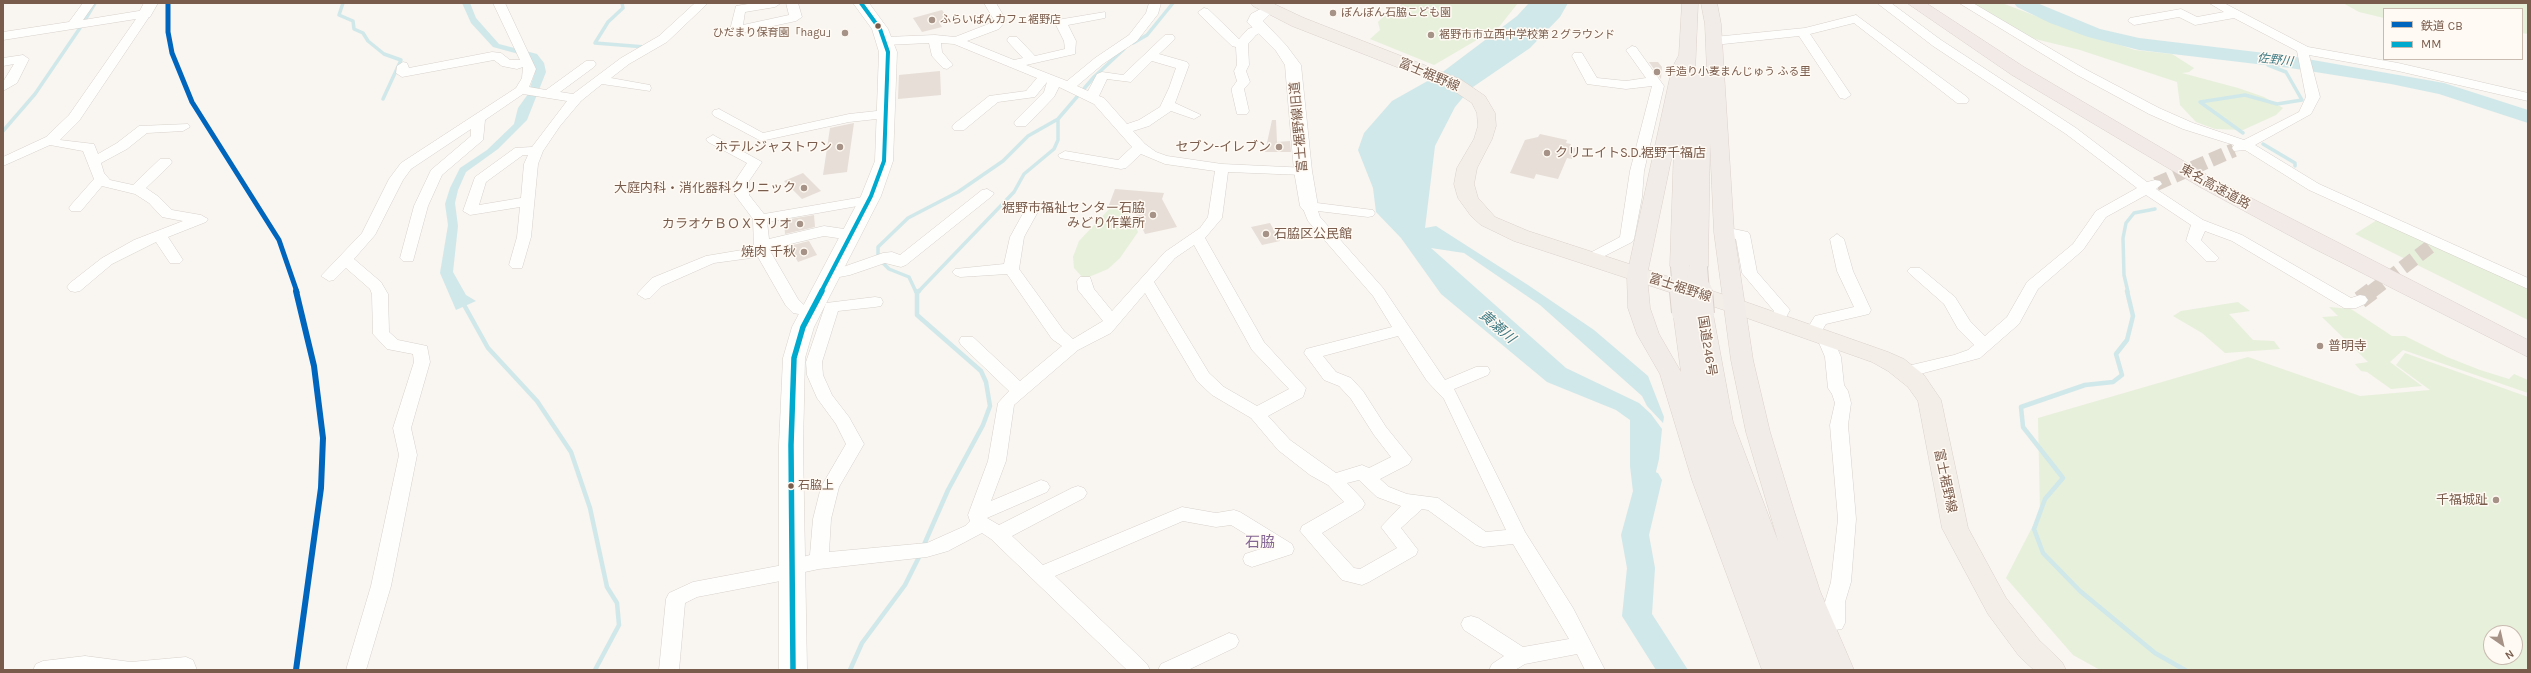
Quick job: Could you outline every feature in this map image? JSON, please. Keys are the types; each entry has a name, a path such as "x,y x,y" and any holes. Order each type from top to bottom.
{"highway":[{"name":"国道246号","path":"1690,3 1680,210 1689,267 1693,313 1691,365 1704,423 1731,506 1796,670"},
{"name":"国道246号","path":"1689,267 1706,3"},
{"path":"1709,3 1714,41 1724,232 1742,360 1758,432 1802,576 1840,670"},
{"name":"東名高速道路","path":"1915,3 2018,71 2207,183 2318,242 2528,349"},
{"name":"東名高速道路","path":"1934,3 2026,63 2217,175 2323,232 2528,334"},
{"path":"1687,56 1681,68 1637,275 1639,308 1648,334 1671,374 1704,480 1776,670"},
{"name":"国道246号","path":"1693,313 1721,422 1749,502 1819,670"}],"main road":[{"path":"793,670 791,569 792,376 799,341 810,311 869,200 884,161 888,52 886,41 880,29 861,3"},
{"name":"富士裾野線","path":"1268,5 1454,83 1478,100 1486,113 1487,126 1483,139 1467,168 1464,184 1468,198 1474,207 1488,221 1508,232 1735,306 1880,358 1905,372 1916,381 1929,400 1955,528 1997,606 2029,648 2052,670"}],"street":[{"path":"74,24 89,3"},
{"path":"329,276 346,260 368,235 396,179 406,166 521,90 528,78 530,69 499,3"},
{"path":"517,266 524,237 531,164 536,151 576,98 625,61 663,39 702,3"},
{"path":"775,3 740,9 736,30 796,17 792,3"},
{"path":"956,41 995,26 1000,20 990,3"},
{"path":"1081,92 1099,61 1133,38 1152,14 1155,3"},
{"path":"1883,3 1937,43 2151,186 2198,223 2237,238 2350,304 2360,300"},
{"path":"1965,3 2081,72 2154,111 2240,147 2314,187 2435,246 2528,284"},
{"path":"2215,3 2303,52 2398,68 2528,97"},
{"path":"1204,12 1236,42 1242,42 1252,32 1260,29 1255,22 1256,17 1268,5"},
{"path":"3,36 74,24 148,8"},
{"path":"3,162 51,140 74,118 148,8"},
{"path":"2134,21 2181,13 2195,21 2236,14"},
{"path":"1014,64 1071,51 1070,41 1061,23 1101,15"},
{"path":"1714,41 1803,33 1856,19 1962,100"},
{"name":"富士裾野線旧道","path":"1260,29 1281,48 1293,65 1303,171 1309,206"},
{"path":"1803,33 1845,95"},
{"path":"1081,92 1106,75 1126,79 1152,56 1169,38"},
{"path":"936,39 936,53 947,65"},
{"path":"886,41 936,39 956,41 1081,92 1099,101 1140,146 1151,155 1165,160 1222,168 1303,171"},
{"path":"1013,40 1031,59"},
{"path":"1242,42 1242,65 1240,71 1244,82 1238,88 1242,111"},
{"path":"1591,258 1627,239 1635,197 1637,171 1658,86 1656,81 1632,50"},
{"path":"2240,147 2304,114 2313,97 2303,52"},
{"path":"403,66 402,73 492,56 497,56 506,63 516,65 524,55"},
{"path":"1125,129 1144,123 1166,109 1183,65 1169,63 1152,56"},
{"path":"1578,56 1592,81 1626,85 1656,81"},
{"path":"3,62 23,58 11,83 3,87"},
{"path":"548,93 590,64"},
{"path":"1021,124 1041,103 1050,79"},
{"path":"960,128 994,99 1030,94 1050,79"},
{"path":"600,80 645,88"},
{"path":"521,90 576,98"},
{"path":"1168,105 1194,115"},
{"path":"719,113 761,137 849,118 886,114"},
{"path":"408,258 421,206 436,173 478,137 478,118"},
{"path":"93,162 122,146 144,129 183,127"},
{"path":"713,139 755,162 742,181 742,194 760,219 762,249 771,262 792,302 799,309 810,311"},
{"path":"51,140 57,144 89,147 100,180 124,189 136,190 154,200 168,214 201,219 139,243 107,261 75,287"},
{"path":"1065,155 1121,165 1140,146"},
{"path":"527,201 470,211 480,180 520,151 536,151"},
{"path":"136,190 165,162"},
{"path":"979,519 997,461 1006,403 1019,390 1072,346 1105,329 1147,283 1155,270 1170,255 1205,231 1215,218 1222,168"},
{"path":"76,208 100,180"},
{"path":"1905,372 1957,360 1974,354 2013,320 2032,286 2078,247 2101,214 2151,186"},
{"path":"830,274 845,272 878,260 892,257 901,262 987,193"},
{"path":"760,219 869,200"},
{"path":"1368,213 1309,206 1312,218 1378,292 1401,330 1433,377 1444,387 1460,415 1518,536 1566,614 1595,670"},
{"path":"1033,208 1017,237 1011,269 1058,335 1072,346"},
{"path":"2198,223 2199,229 2194,234 2193,241 2211,258"},
{"path":"645,294 657,282 711,259 762,249 824,231 851,234"},
{"path":"1724,232 1743,235 1750,273 1782,310 1776,321"},
{"path":"159,235 175,260"},
{"path":"1198,237 1258,346 1298,388 1296,393 1257,414"},
{"path":"1821,624 1835,623 1835,602 1841,582 1847,518 1839,425 1843,404 1840,391 1836,388 1833,357 1819,336 1821,320 1863,310 1845,270 1837,239"},
{"path":"346,260 376,286 380,294 381,334 393,345 421,350 422,362 402,428 408,455 381,586 356,670"},
{"path":"960,272 1011,269"},
{"path":"1915,271 1950,301 1964,325 1984,345"},
{"path":"1085,280 1086,290 1112,322"},
{"path":"1147,283 1203,377 1218,391 1257,414 1284,444 1316,470 1334,480 1356,504 1309,531 1350,575 1362,577 1409,550 1390,527 1418,502"},
{"path":"819,561 822,519 830,487 855,444 843,421 826,398 815,375 814,362 832,307 875,302"},
{"path":"1368,477 1403,459 1380,431 1345,382 1330,376 1312,353 1401,330"},
{"path":"967,341 1019,390"},
{"path":"1444,387 1482,371"},
{"path":"1334,480 1362,472 1383,492 1406,501 1432,503 1483,540 1518,536"},
{"path":"669,670 676,599 694,590 791,569 819,561 927,550 958,538 979,519 1040,487"},
{"path":"998,534 1078,493"},
{"path":"1041,574 1182,514 1216,520 1234,517 1285,549 1252,559"},
{"path":"979,519 998,534 1041,574 1140,670"},
{"path":"1471,624 1520,656"},
{"path":"1168,670 1229,641"},
{"path":"1499,670 1520,656 1583,645"},
{"path":"43,670 85,665 131,670 186,666 187,670"}],"green space":[{"name":"裾野市市立西中学校第２グラウンド","path":"1403,3 1518,3 1499,27 1434,65 1370,39 1380,30 1378,22"},
{"path":"1969,3 2002,3 2059,25 2135,50 2172,54 2194,68 2189,72 2182,73 2238,88 2264,97 2283,108 2276,115 2243,130 2215,129 2196,122 2180,105 2177,82 2080,50 2035,39 1993,19"},
{"path":"2343,3 2528,3 2528,34 2523,33 2523,8 2383,8 2383,18 2359,12"},
{"path":"1111,207 1123,208 1132,218 1138,232 1120,258 1108,269 1084,279 1074,268 1073,257 1079,241"},
{"path":"2377,220 2528,287 2528,320 2355,234"},
{"path":"2238,302 2250,311 2229,314 2253,340 2274,341 2280,349 2225,353 2202,333 2173,316 2181,311"},
{"path":"2329,307 2351,309 2392,336 2405,336 2447,357 2480,370 2509,379 2514,374 2528,380 2528,393 2403,350 2390,362 2422,386 2391,389 2367,372 2361,371 2355,364 2368,362 2322,317 2338,316"},
{"path":"2405,353 2528,397 2528,670 2100,670 2073,655 2006,578 2040,512 2038,418 2248,357 2360,396 2430,390 2396,365"}],"water":[{"path":"462,3 470,3 476,18 499,44 537,54 544,63 546,72 527,120 498,149 466,172 458,190 455,203 458,226 453,272 466,295 476,301 456,310 440,273 448,225 445,204 450,188 460,168 487,150 514,124 518,108 528,94 535,72 526,56 493,47 471,23"},
{"path":"1529,3 1568,3 1560,17 1530,48 1470,89 1455,107 1435,146 1425,228 1436,226 1528,285 1594,330 1648,376 1664,417 1663,423 1647,406 1642,396 1540,305 1464,253 1431,248 1566,368 1639,403 1651,414 1662,429 1659,459 1646,514 1635,509 1630,466 1630,420 1616,410 1547,382 1441,294 1401,238 1376,212 1373,188 1358,150 1364,133 1392,101 1440,74 1517,16"}],"building":[{"name":"ふらいぱんカフェ裾野店","path":"942,10 950,22 940,24 942,27 922,32 913,18"},
{"path":"1649,62 1658,62 1662,67 1661,79"},
{"path":"940,71 941,95 898,99 899,75"},
{"name":"セブン-イレブン","path":"1272,120 1276,120 1277,142 1290,141 1291,152 1265,152"},
{"name":"ホテルジャストワン","path":"854,123 847,172 823,175 830,128"},
{"name":"クリエイトS.D.裾野千福店","path":"1540,134 1567,140 1566,143 1571,144 1570,147 1576,148 1572,159 1567,158 1558,179 1536,174 1534,179 1510,173 1525,140 1538,137"},
{"name":"大庭内科・消化器科クリニック","path":"803,173 821,191 802,199 784,181"},
{"path":"1115,189 1164,193 1162,199 1177,227 1145,234 1132,207 1109,205"},
{"name":"カラオケＢＯＸマリオ","path":"814,215 815,227 785,234 784,220"},
{"name":"石脇区公民館","path":"1270,223 1280,241 1262,245 1251,227"},
{"name":"焼肉 千秋","path":"809,241 817,255 798,262 789,246"}],"waterway":[{"path":"85,20 95,3"},
{"path":"343,3 339,15 353,21 354,29 363,33 368,41 384,54 401,60 383,99"},
{"path":"622,3 623,8 608,22 595,43 645,47"},
{"path":"1133,43 1147,35 1173,3"},
{"name":"佐野川","path":"2023,3 2056,19 2094,33 2139,44 2290,62 2391,78 2444,89 2528,117"},
{"path":"3,131 35,94 82,25"},
{"path":"1058,119 1094,77 1124,49"},
{"path":"2243,133 2200,102 2245,95 2277,104 2302,100 2286,72 2268,65 2265,59"},
{"path":"916,292 909,277 889,269 884,264 878,255 878,247 908,218 958,192 1003,161 1028,136 1058,119"},
{"path":"918,292 1014,192 1024,174 1054,149 1058,140 1058,119"},
{"path":"2263,144 2295,163 2295,166"},
{"path":"2128,292 2124,275 2123,238 2126,223 2134,213 2155,209"},
{"path":"2127,291 2133,316 2127,340 2116,354 2122,375 2113,382 2085,385 2021,407 2023,427 2063,478 2045,499 2034,529 2043,553 2080,591 2155,653 2185,670"},
{"path":"917,293 917,315 981,371 986,382 990,406 983,425 948,490 923,547"},
{"path":"463,303 488,348 537,401 571,452 590,508 607,587 617,603 619,625 595,670"},
{"name":"黄瀬川","path":"1649,480 1635,535 1641,568 1637,616 1673,670"},
{"path":"850,670 862,643 905,585 920,555"}],"tunnel":[{"path":"2156,184 2234,150"},
{"path":"2371,292 2431,246"},
{"path":"2360,300 2372,291"}],"rail line":[{"name":"CB","path":"168,3 168,32 172,53 182,79 192,102 279,240 300,302 314,366 323,438 321,488 296,670"}],"transit line":[{"name":"MM","path":"793,670 791,445 794,358 803,327 871,196 884,161 888,52 880,29 861,3"}],"place":[{"name":"ぽんぽん石脇こども園","path":"1333,13"},
{"name":"ふらいぱんカフェ裾野店","path":"932,20"},
{"name":"ひだまり保育園「hagu」","path":"845,33"},
{"name":"裾野市市立西中学校第２グラウンド","path":"1431,35"},
{"name":"手造り小麦まんじゅう ふる里","path":"1657,72"},
{"name":"ホテルジャストワン","path":"840,147"},
{"name":"セブン-イレブン","path":"1279,147"},
{"name":"クリエイトS.D.裾野千福店","path":"1547,153"},
{"name":"大庭内科・消化器科クリニック","path":"804,188"},
{"name":"裾野市福祉センター石脇 みどり作業所","path":"1153,215"},
{"name":"カラオケＢＯＸマリオ","path":"800,224"},
{"name":"石脇区公民館","path":"1266,234"},
{"name":"焼肉 千秋","path":"804,252"},
{"name":"普明寺","path":"2320,346"},
{"name":"石脇上","path":"791,486"},
{"name":"千福城趾","path":"2496,500"}],"district":[{"name":"石脇","path":"1260,543"}]}
